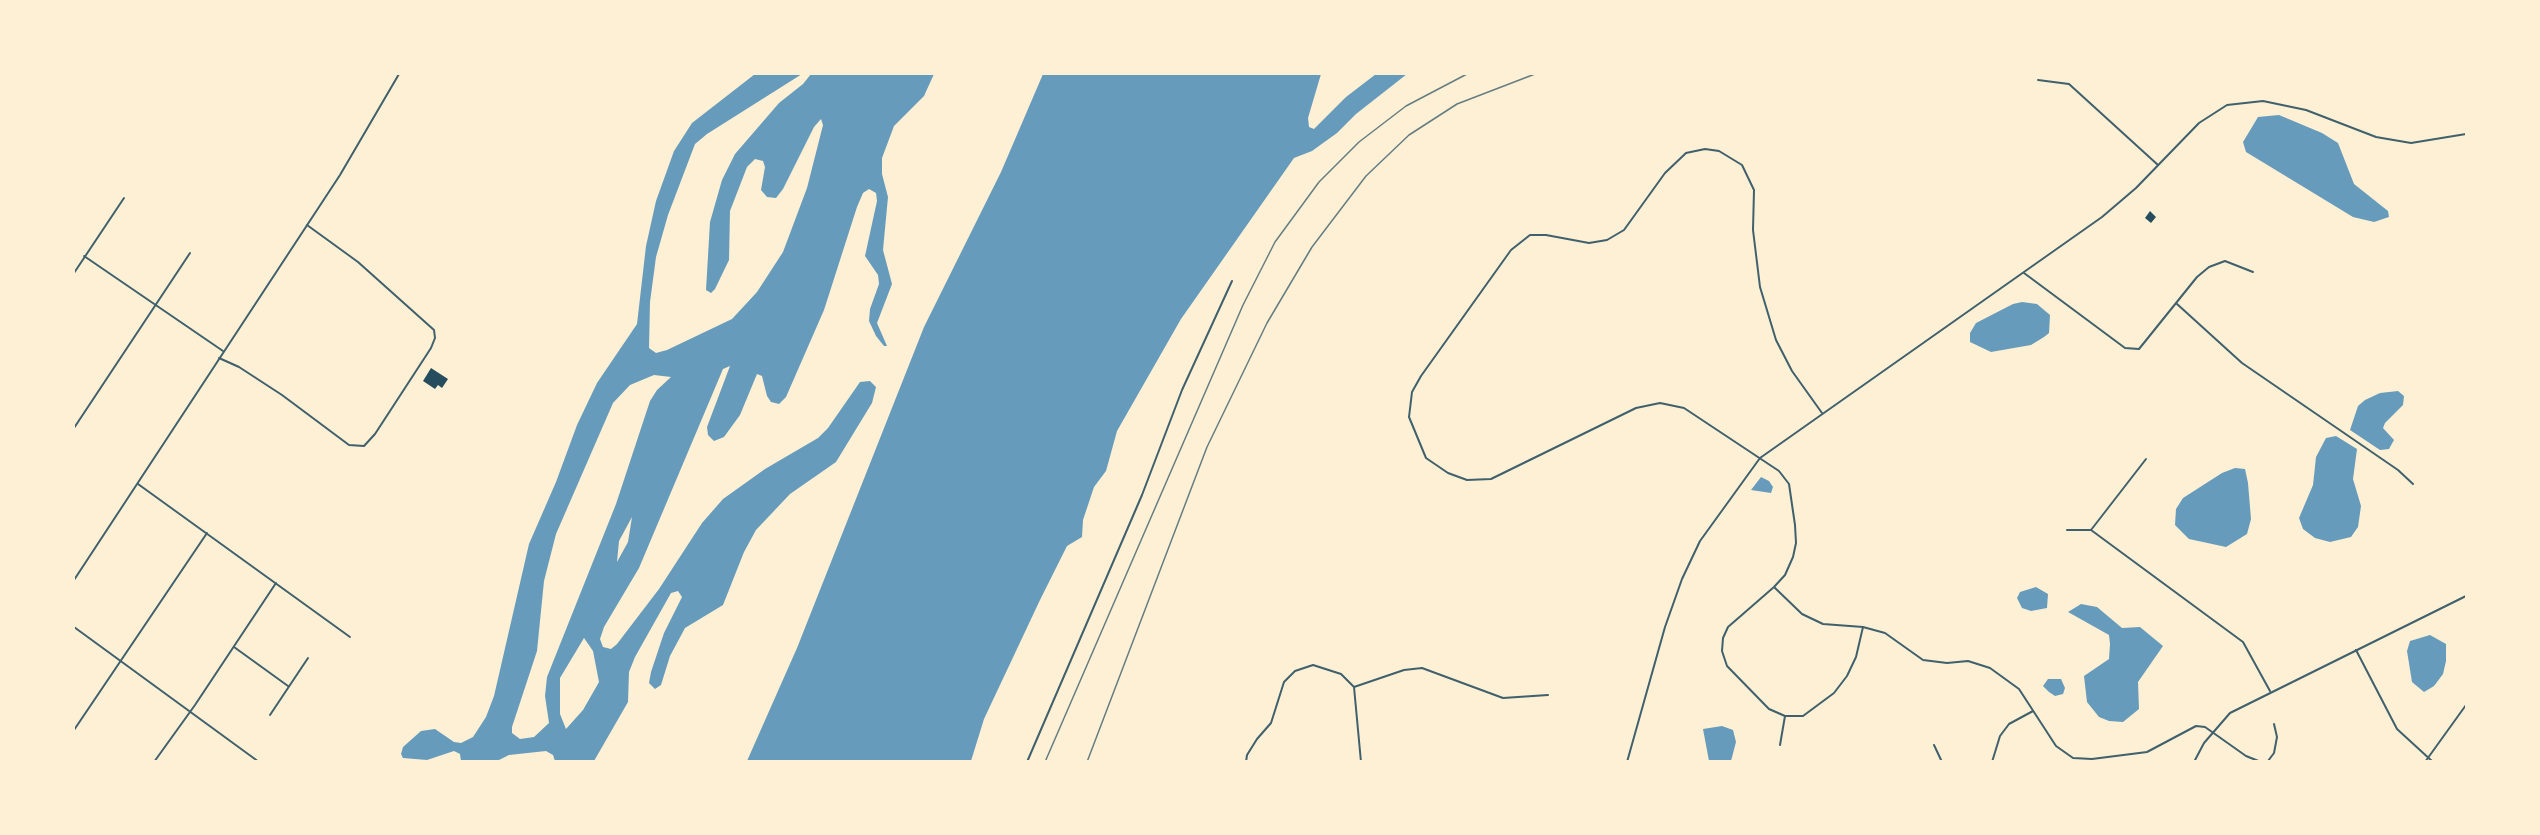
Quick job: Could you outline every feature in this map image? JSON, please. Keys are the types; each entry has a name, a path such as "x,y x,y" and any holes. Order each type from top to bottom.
{"street":[{"path":"74,580 352,157 399,74"},
{"path":"2038,80 2069,84 2158,165"},
{"path":"1627,762 1665,627 1682,579 1700,541 1760,458 2118,205 2199,123 2227,105 2263,101 2306,110 2376,137 2411,143 2466,134"},
{"path":"1822,413 1792,371 1776,340 1763,297 1754,230 1754,190 1742,165 1719,151 1705,149 1686,153 1665,173 1624,230 1607,240 1589,243 1546,235 1530,235 1511,250 1421,376 1412,392 1409,417 1426,458 1448,473 1467,480 1491,479 1636,408 1660,403 1684,408 1779,471 1789,484 1796,525 1793,557 1785,575 1728,627 1723,638 1722,651 1727,666 1769,709 1785,716 1803,716 1834,693 1847,676 1857,657 1863,627"},
{"path":"74,273 124,198"},
{"path":"219,358 237,366 282,395 346,443 359,447 365,446 372,437 431,348 435,334 430,324 393,295 358,261 308,225"},
{"path":"74,428 190,253"},
{"path":"84,256 153,306 223,351"},
{"path":"2024,273 2125,348 2139,349 2197,277 2209,267 2225,261 2253,272"},
{"path":"1027,762 1142,495 1182,390 1232,282"},
{"path":"2177,304 2242,363 2398,470 2413,484"},
{"path":"2091,530 2146,459"},
{"path":"137,483 350,637"},
{"path":"2067,530 2091,530 2243,642 2270,692"},
{"path":"74,730 207,533"},
{"path":"154,762 276,583"},
{"path":"1774,587 1802,614 1823,624 1863,627 1885,633 1923,660 1947,663 1968,661 1990,668 2019,689 2056,746 2073,758 2092,759 2147,752 2196,726 2205,727 2214,732 2246,756 2261,762 2268,761 2274,753 2277,737 2274,724"},
{"path":"2194,762 2230,713 2466,596"},
{"path":"74,627 259,762"},
{"path":"234,647 289,686"},
{"path":"2356,650 2397,729 2433,762"},
{"path":"270,715 308,658"},
{"path":"1246,762 1247,754 1271,723 1284,682 1295,671 1313,665 1341,674 1354,687 1361,762"},
{"path":"1354,687 1404,670 1422,668 1503,698 1548,695"},
{"path":"2425,762 2466,705"},
{"path":"1992,762 2000,736 2009,724 2034,710"},
{"path":"1780,745 1785,716"},
{"path":"1934,746 1942,762"}],"water":[{"path":"755,74 802,74 695,144 668,215 656,257 650,302 649,348 656,353 732,319 757,292 783,252 807,188 823,125 821,119 814,127 783,189 776,198 767,197 761,190 765,167 763,161 755,159 747,167 730,211 729,260 715,289 711,293 706,290 710,222 722,180 735,154 779,103 803,84 811,74 934,74 924,96 894,126 882,158 882,174 888,197 883,250 892,284 877,323 887,346 884,346 876,336 869,321 870,309 879,284 878,275 865,256 877,201 876,193 869,189 863,193 857,207 824,310 786,397 779,404 771,402 767,396 762,376 757,374 740,415 724,437 714,441 708,435 707,427 730,366 723,369 639,568 604,627 600,639 603,647 611,649 617,644 659,589 702,523 723,499 765,469 818,438 828,428 860,382 870,381 876,387 872,403 836,462 790,494 756,530 744,552 723,605 685,628 670,656 661,685 655,689 649,683 651,672 664,633 682,597 678,591 671,593 629,672 628,702 594,761 555,761 553,755 546,751 509,755 495,762 461,761 460,754 454,751 427,760 403,758 401,754 403,747 421,731 435,729 454,742 461,743 473,737 486,717 494,696 529,544 556,482 577,425 597,383 637,324 646,246 656,201 674,151 692,123","holes":["654,375 671,377 657,390 650,401 616,504 547,677 545,696 549,723 534,737 520,739 512,733 512,727 537,651 544,581 556,534 613,403 630,385","632,517 628,542 617,562 619,541","584,638 593,651 599,682 583,710 566,729 560,714 560,678"]},
{"path":"1043,74 1321,74 1308,118 1309,127 1314,129 1346,97 1376,74 1407,74 1356,114 1337,133 1312,151 1294,158 1181,319 1117,431 1106,471 1094,487 1083,520 1082,537 1067,546 1040,600 984,719 971,761 747,761 797,648 924,327 1001,172"},
{"path":"2279,115 2322,133 2338,143 2354,184 2388,211 2389,217 2374,222 2353,217 2246,152 2243,142 2258,117"},
{"path":"2022,302 2037,304 2050,315 2049,333 2044,337 2031,345 1991,352 1970,342 1970,333 1976,323 2013,304"},
{"path":"2398,391 2404,396 2403,405 2383,428 2394,440 2389,449 2380,450 2350,430 2358,406 2365,400 2380,393"},
{"path":"2336,436 2357,449 2353,479 2361,506 2358,527 2351,537 2330,542 2315,538 2303,529 2299,518 2313,485 2316,457 2326,438"},
{"path":"2235,468 2245,469 2248,483 2251,519 2247,534 2226,547 2189,539 2175,525 2176,509 2183,498 2222,473"},
{"path":"1761,477 1769,481 1773,487 1771,493 1751,490"},
{"path":"2036,587 2048,594 2047,608 2031,611 2022,608 2017,598 2020,592"},
{"path":"2081,604 2097,607 2122,628 2140,627 2163,646 2138,682 2139,709 2123,722 2109,721 2099,717 2087,702 2084,676 2109,659 2110,644 2109,635 2068,612"},
{"path":"2430,635 2446,644 2446,661 2443,674 2434,686 2424,692 2412,682 2407,651 2410,641"},
{"path":"2048,679 2061,679 2065,688 2063,694 2055,696 2043,686"},
{"path":"1722,726 1733,730 1736,742 1731,761 1709,761 1703,729"}],"building":[{"path":"2150,211 2156,217 2151,223 2145,218"},
{"path":"431,368 448,379 442,388 438,385 435,389 423,381"}],"railway":[{"path":"1045,762 1243,305 1275,242 1319,182 1359,142 1406,106 1467,74"},
{"path":"1087,762 1207,447 1267,323 1312,247 1366,176 1409,135 1457,104 1535,74"}]}
